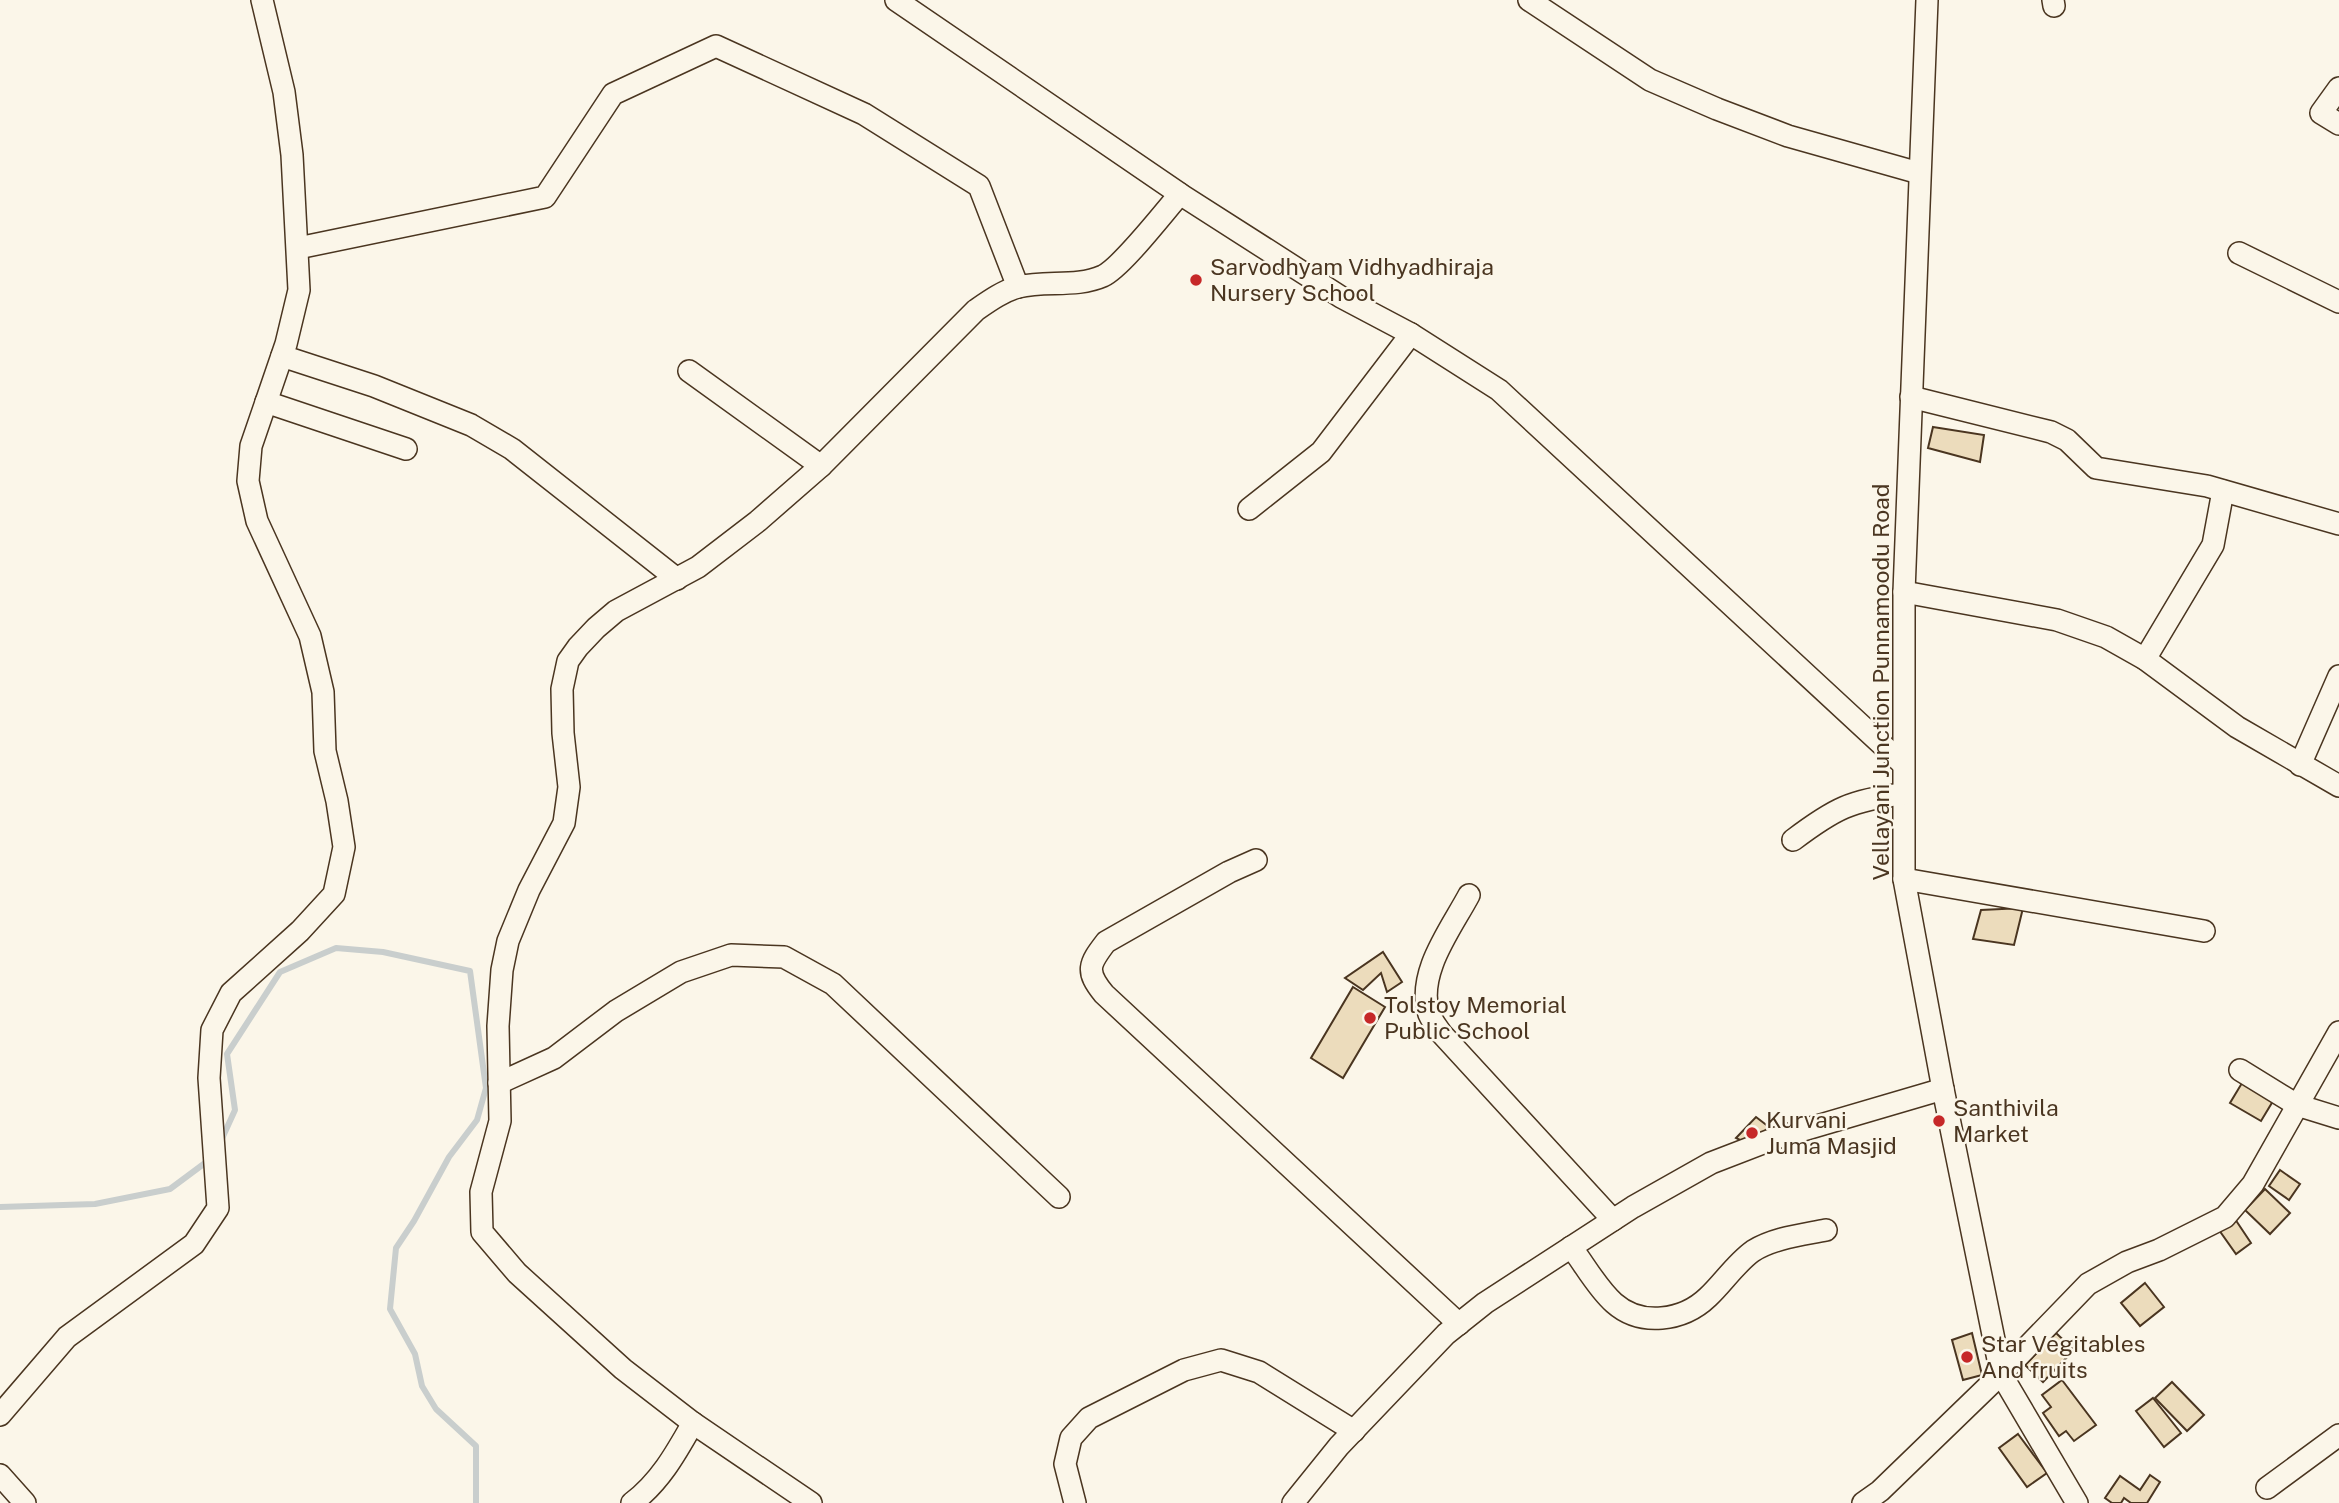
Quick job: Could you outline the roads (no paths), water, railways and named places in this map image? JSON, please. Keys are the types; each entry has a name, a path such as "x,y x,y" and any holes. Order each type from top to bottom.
{"street":[{"path":"0,1415 67,1337 194,1244 218,1208 209,1078 212,1030 231,993 300,931 334,894 344,848 337,801 325,751 323,692 310,636 257,522 248,481 251,446 282,356 299,290 292,155 284,92 261,0"},
{"path":"896,0 1180,194 1341,297 1411,334 1499,390 1903,764"},
{"path":"1529,0 1650,80 1788,136 1919,173"},
{"name":"Vellayani Junction Punnamoodu Road","path":"1927,0 1904,592 1905,879 1943,1089 2001,1374 2077,1503"},
{"path":"298,248 545,197 613,94 716,46 864,114 979,186 1018,287"},
{"path":"2339,88 2321,113 2339,124"},
{"path":"811,1503 693,1423 623,1369 517,1273 482,1231 481,1192 500,1121 498,1026 502,970 508,941 528,890 565,823 569,788 563,733 562,689 568,661 596,628 616,611 698,567 758,521 821,467 976,310 1018,287 1089,281 1106,275 1180,194"},
{"path":"2239,253 2339,302"},
{"path":"1248,509 1321,452 1411,334"},
{"path":"282,356 374,386 471,425 512,449 677,579"},
{"path":"689,371 821,467"},
{"path":"1911,397 2051,432 2067,440 2096,468 2207,486 2339,524"},
{"path":"266,402 406,449"},
{"path":"2145,659 2213,545 2223,491"},
{"path":"1904,592 2057,620 2106,637 2145,659 2237,727 2339,786"},
{"path":"2300,765 2339,676"},
{"path":"1793,840 1825,815 1846,805 1873,797 1903,794"},
{"path":"1256,860 1229,872 1106,942 1090,967 1093,980 1104,994 1459,1324"},
{"path":"1905,879 2204,931"},
{"path":"1469,895 1435,960 1428,980 1427,1001 1430,1016 1441,1033 1612,1220"},
{"path":"499,1083 554,1058 615,1011 681,972 732,955 784,957 833,984 1059,1197"},
{"path":"1863,1503 1880,1491 2001,1374 2088,1284 2127,1262 2159,1250 2225,1217 2253,1184 2339,1032"},
{"path":"2240,1070 2297,1105 2339,1118"},
{"path":"1293,1503 1354,1431 1459,1324 1485,1303 1612,1220 1711,1163 1776,1138 1943,1089"},
{"path":"1572,1247 1615,1304 1635,1315 1658,1320 1678,1315 1705,1300 1751,1253 1769,1242 1826,1230"},
{"path":"1075,1503 1065,1464 1071,1438 1089,1418 1184,1370 1221,1360 1259,1371 1354,1431"},
{"path":"632,1503 649,1490 676,1454 693,1423"},
{"path":"2267,1488 2339,1435"},
{"path":"0,1475 21,1502"}],"waterway":[{"path":"220,1143 235,1110 227,1054 280,972 336,948 383,952 470,971 486,1088 477,1120 449,1157 396,1248 390,1309 415,1354 422,1386 436,1409 476,1446 476,1503"},
{"path":"0,1207 95,1204 170,1189 209,1160"}],"place":[{"name":"Sarvodhyam Vidhyadhiraja Nursery School","path":"1196,280"},
{"name":"Tolstoy Memorial Public School","path":"1370,1018"},
{"name":"Santhivila Market","path":"1939,1121"},
{"name":"Kurvani Juma Masjid","path":"1752,1133"},
{"name":"Star Vegitables And fruits","path":"1967,1357"}]}
